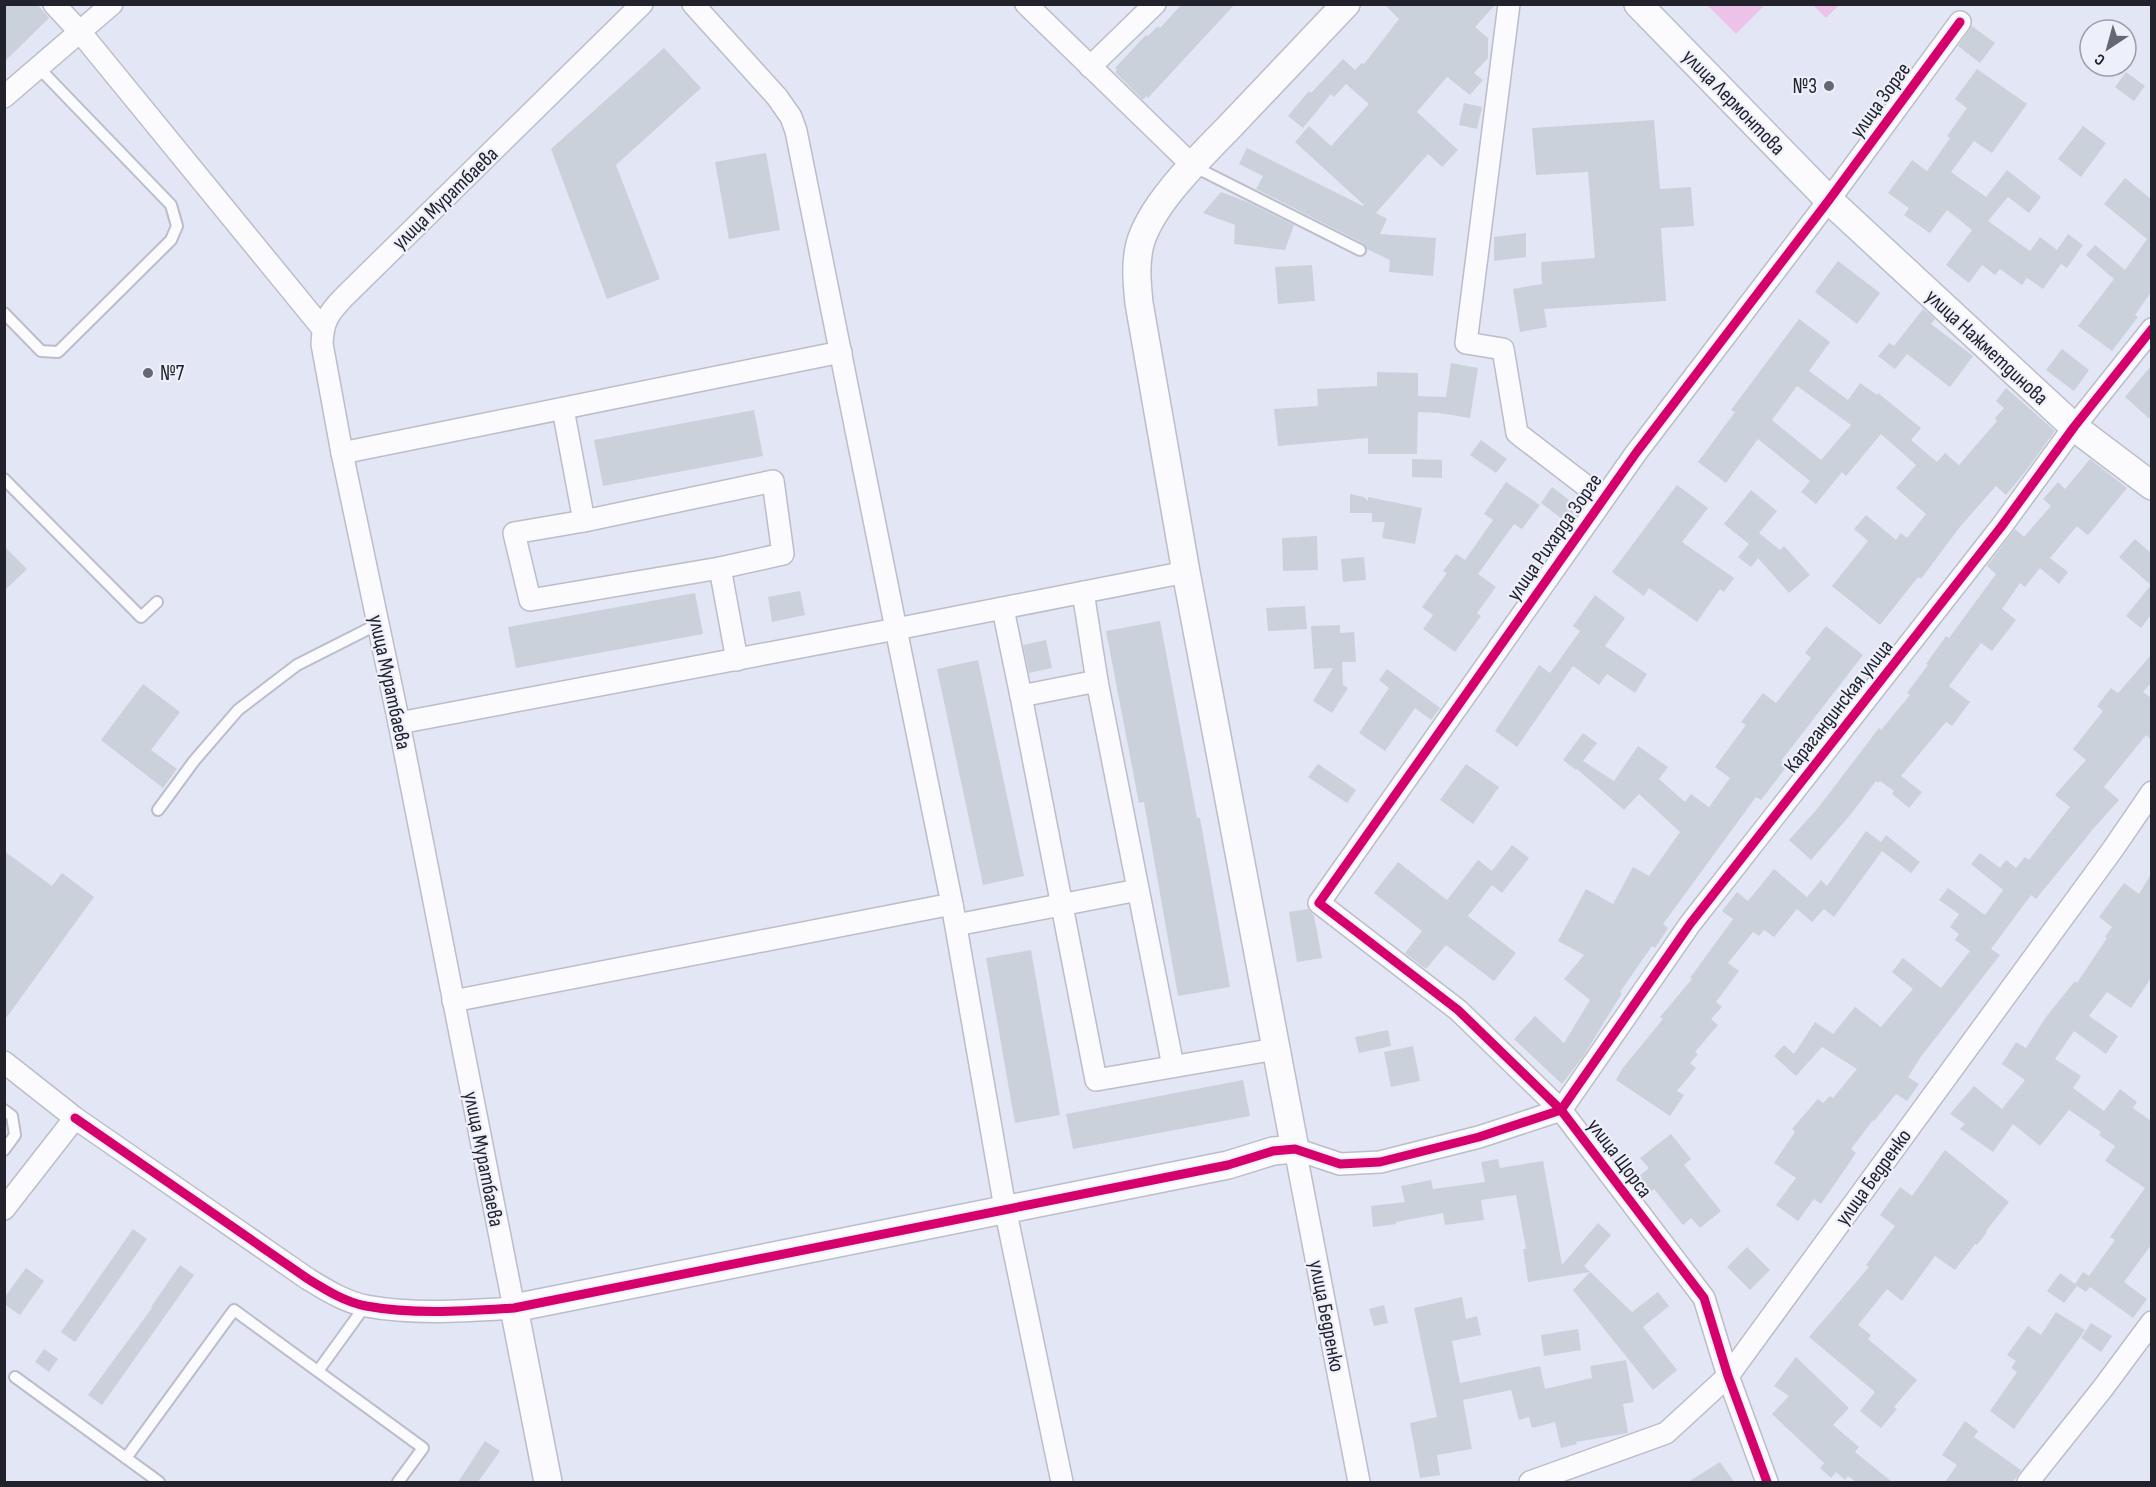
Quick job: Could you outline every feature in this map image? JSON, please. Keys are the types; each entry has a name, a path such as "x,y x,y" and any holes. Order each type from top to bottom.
{"street":[{"path":"54,4 81,33 323,329"},
{"path":"4,97 112,4"},
{"name":"улица Муратбаева","path":"548,1482 322,344 326,318 343,298 642,4"},
{"path":"693,4 777,98 793,123 952,903 1005,1208 1062,1482"},
{"path":"1026,4 1192,166"},
{"path":"1090,67 1155,4"},
{"path":"1295,1149 1186,572 1139,303 1136,269 1140,243 1151,218 1192,166 1346,4"},
{"path":"1509,4 1466,343 1503,349 1517,434 1603,500"},
{"name":"улица Лермонтова","path":"1638,4 1830,200"},
{"name":"улица Зорге","path":"1830,200 1960,22"},
{"name":"улица Рихарда Зорге","path":"1319,903 1636,453 1830,200"},
{"name":"улица Нажметдинова","path":"1830,200 2074,427 2151,486"},
{"name":"Карагандинская улица","path":"1561,1110 1690,924 2001,527 2074,427 2151,329"},
{"path":"342,453 841,352"},
{"path":"563,409 584,521"},
{"path":"773,481 783,554 720,568 530,600 514,533 584,521 773,481"},
{"path":"720,568 737,660"},
{"path":"399,723 1003,609 1186,572"},
{"path":"1083,592 1097,681 1173,1066"},
{"path":"1003,609 1096,1080 1276,1049"},
{"path":"1021,696 1097,681"},
{"name":"улица Бедренко","path":"1530,1482 1666,1433 1728,1376 2113,849 2151,792"},
{"path":"956,925 1138,890"},
{"path":"453,1001 952,903"},
{"name":"улица Щорса","path":"1319,903 1458,1010 1561,1110 1704,1298 1728,1376 1767,1482"},
{"path":"4,1062 75,1118 308,1279 335,1295 365,1306 416,1311 514,1308 1228,1165 1273,1151 1295,1149 1340,1164 1380,1162 1479,1137 1561,1110"},
{"path":"4,1209 75,1118"},
{"name":"улица Бедренко","path":"1295,1149 1359,1482"},
{"path":"2028,1482 2103,1388 2151,1322"}],"lane":[{"path":"4,313 41,351 58,352 171,240 177,226 171,205 38,67"},
{"path":"1192,166 1360,250"},
{"path":"4,480 141,617 157,602"},
{"path":"158,810 194,761 238,710 297,665 378,624"},
{"path":"4,1110 12,1116 15,1135 4,1150"},
{"path":"318,1371 365,1306"},
{"path":"126,1458 234,1310 423,1448 398,1482"},
{"path":"15,1377 159,1482"}],"shaded area":[{"path":"1707,5 1761,5 1763,7 1736,34"},
{"path":"1813,5 1839,5 1826,18"}],"building":[{"path":"4,4 37,4 49,18 4,62"},
{"path":"1182,4 1235,4 1148,98 1146,96 1143,100 1115,72 1117,70 1115,68 1146,35 1148,36 1158,26 1160,28"},
{"path":"1384,4 1496,4 1475,27 1488,38 1488,58 1474,73 1483,80 1470,95 1447,77 1417,112 1458,150 1442,167 1428,154 1376,213 1387,219 1380,234 1436,238 1433,276 1389,272 1390,260 1367,249 1363,243 1256,189 1263,176 1239,164 1247,148 1364,205 1295,142 1309,126 1331,146 1369,104 1346,84 1334,97 1331,94 1303,128 1288,116 1309,91 1311,93 1343,59 1355,70 1362,63 1364,64 1399,19"},
{"path":"1972,26 1995,43 1980,63 1958,46"},
{"path":"664,48 701,88 616,165 660,279 607,299 551,149"},
{"path":"1977,69 2027,104 1992,153 1974,141 1951,172 1986,197 2007,170 2041,197 2029,213 2008,197 1988,221 2030,251 2040,237 2057,250 2068,234 2083,245 2067,268 2061,264 2043,289 2027,278 2022,285 2000,269 1995,275 1982,265 1969,283 1946,265 1972,230 1947,210 1930,233 1904,215 1909,208 1888,193 1912,160 1927,171 1950,138 1947,136 1967,108 1955,99"},
{"path":"2122,78 2134,78 2145,86 2134,101 2115,87"},
{"path":"1464,103 1482,107 1477,129 1459,125"},
{"path":"1654,120 1660,189 1691,187 1694,226 1661,228 1666,301 1544,309 1547,327 1520,332 1513,289 1542,284 1541,262 1595,258 1588,172 1536,175 1532,128"},
{"path":"2083,126 2106,143 2081,177 2058,159"},
{"path":"766,153 780,230 729,239 715,162"},
{"path":"2125,178 2151,199 2151,292 2135,315 2138,317 2112,351 2078,326 2114,279 2086,255 2095,245 2125,270 2147,239 2104,204"},
{"path":"1221,192 1250,203 1294,225 1285,250 1234,244 1235,225 1203,213"},
{"path":"1526,233 1526,257 1494,261 1494,237"},
{"path":"1838,261 1880,293 1857,324 1815,292"},
{"path":"1312,265 1315,301 1278,304 1275,267"},
{"path":"1923,309 1935,319 1931,324 1973,356 1950,387 1907,354 1895,369 1878,356 1889,343 1894,346"},
{"path":"1799,319 1830,342 1809,371 1848,400 1860,383 1877,395 1878,393 1921,428 1911,440 1937,462 1945,453 1959,465 1997,421 1995,418 2004,408 1996,401 2006,388 2055,431 2006,495 1996,486 1959,528 1921,579 1918,577 1880,625 1832,586 1868,541 1854,529 1866,515 1896,540 1901,533 1907,538 1926,514 1896,488 1916,465 1881,434 1846,476 1842,472 1816,504 1801,492 1810,481 1758,439 1726,483 1698,462 1735,412 1731,410","holes":["1797,386 1851,425 1821,460 1772,420"]},
{"path":"2062,349 2089,370 2074,391 2046,370"},
{"path":"1451,363 1478,368 1470,418 1418,412 1417,454 1368,454 1368,438 1278,446 1274,409 1318,406 1317,389 1377,386 1377,372 1418,373 1418,396 1446,397"},
{"path":"2151,366 2151,420 2125,397"},
{"path":"754,410 763,456 603,486 594,440"},
{"path":"1481,440 1507,459 1496,473 1470,455"},
{"path":"1412,459 1442,460 1442,478 1412,477"},
{"path":"2090,459 2127,488 2090,533 2087,535 2077,526 2050,558 2068,572 2059,584 2040,568 2025,587 2020,583 2002,609 2016,620 1992,651 1981,643 1949,686 1970,702 1952,726 1946,722 1901,776 1922,792 1909,808 1892,794 1894,791 1880,781 1878,783 1876,781 1811,860 1789,840 1818,808 1879,728 1881,730 1910,695 1907,693 1928,665 1926,664 1946,636 1949,638 1996,574 1987,566 2015,529 2024,537 2051,506 2043,499 2058,482 2065,489"},
{"path":"1506,482 1540,505 1522,529 1514,524 1478,574 1496,587 1477,613 1481,616 1455,652 1423,629 1433,615 1422,607 1447,573 1443,571 1456,554 1465,560 1493,520 1484,514"},
{"path":"1677,485 1708,508 1682,542 1734,578 1724,592 1720,589 1697,622 1649,588 1644,596 1612,572"},
{"path":"1552,487 1581,509 1570,525 1541,503"},
{"path":"1751,490 1777,511 1759,533 1780,550 1784,546 1810,575 1789,593 1758,558 1751,567 1738,557 1749,544 1724,524"},
{"path":"1350,494 1364,497 1368,501 1368,497 1422,508 1415,544 1382,538 1385,522 1372,522 1372,513 1350,513"},
{"path":"1317,536 1318,570 1283,571 1282,538"},
{"path":"2135,539 2151,553 2151,585 2119,557"},
{"path":"4,546 27,569 4,591"},
{"path":"1364,557 1366,580 1343,582 1341,559"},
{"path":"2151,585 2151,615 2141,628 2126,616"},
{"path":"800,591 805,615 772,622 768,597"},
{"path":"695,593 703,634 516,668 508,627"},
{"path":"1595,595 1625,618 1605,646 1647,674 1635,693 1607,674 1599,685 1573,666 1517,747 1495,731 1539,665 1550,673 1580,631 1573,626"},
{"path":"1305,606 1307,629 1268,631 1266,608"},
{"path":"1160,621 1197,818 1200,818 1230,987 1178,996 1144,802 1139,803 1106,631"},
{"path":"1340,625 1340,633 1354,632 1356,662 1342,662 1343,685 1348,688 1332,713 1313,701 1333,668 1314,669 1311,626"},
{"path":"1826,626 1863,655 1781,761 1787,766 1761,800 1756,797 1663,924 1668,928 1655,948 1652,946 1620,992 1622,993 1584,1055 1562,1084 1514,1039 1535,1016 1564,1043 1590,1000 1564,979 1584,955 1558,941 1586,889 1613,904 1633,867 1649,876 1680,832 1639,794 1624,810 1577,769 1563,760 1583,733 1597,743 1583,761 1614,781 1638,746 1668,767 1659,779 1685,802 1691,794 1709,807 1730,778 1715,767 1746,725 1741,722 1763,693 1776,703 1811,658 1805,653"},
{"path":"1046,640 1052,668 1029,673 1023,645"},
{"path":"2151,655 2151,683 2143,692 2151,698 2151,740 2146,735 2104,787 2119,800 2036,899 2031,895 1991,949 2000,955 1920,1058 1908,1077 1919,1084 1907,1101 1896,1094 1851,1149 1856,1153 1821,1204 1814,1199 1798,1221 1776,1205 1796,1178 1774,1163 1795,1132 1792,1129 1818,1099 1823,1103 1830,1096 1833,1098 1857,1069 1822,1047 1796,1076 1774,1056 1784,1045 1794,1054 1815,1022 1833,1034 1855,1007 1881,1027 1913,989 1892,972 1903,958 1941,988 1970,951 1955,940 1959,934 1950,927 1959,914 1939,900 1948,888 1985,915 2003,890 1971,864 1980,853 2000,868 2006,860 2016,868 2025,857 2029,860 2070,807 2055,795 2086,760 2073,749 2103,711 2097,706 2111,688 2118,693"},
{"path":"978,660 1024,876 983,885 937,669"},
{"path":"1387,669 1440,708 1431,720 1415,708 1385,751 1359,733 1389,688 1379,680"},
{"path":"143,684 180,712 151,750 177,769 163,788 101,740"},
{"path":"1318,764 1356,790 1347,803 1308,777"},
{"path":"1466,764 1499,787 1473,824 1440,800"},
{"path":"1866,831 1881,842 1886,835 1920,862 1911,873 1882,851 1834,917 1824,909 1812,922 1797,909 1774,937 1764,930 1759,936 1753,932 1728,963 1739,971 1716,1002 1722,1007 1711,1019 1718,1025 1695,1052 1698,1054 1690,1063 1696,1068 1677,1091 1684,1095 1670,1116 1616,1080 1622,1069 1663,1019 1660,1017 1692,979 1690,978 1733,919 1722,911 1737,892 1748,901 1774,869 1807,897 1821,880 1827,886"},
{"path":"1512,845 1529,858 1502,893 1492,885 1468,916 1516,953 1494,981 1446,945 1426,969 1405,953 1422,931 1374,893 1398,862 1447,900 1478,860 1492,871"},
{"path":"4,851 52,886 62,873 94,897 4,1021"},
{"path":"2151,874 2151,978 2131,1008 2107,992 2089,1016 2118,1036 2106,1054 2074,1031 2055,1059 2081,1076 2073,1088 2104,1111 2120,1089 2137,1102 2133,1108 2151,1121 2151,1245 2124,1282 2147,1299 2133,1318 2090,1287 2086,1292 2077,1286 2064,1303 2047,1291 2060,1273 2075,1284 2083,1272 2089,1276 2115,1240 2110,1237 2145,1188 2105,1161 2115,1146 2099,1135 2101,1132 2069,1110 2040,1146 2013,1124 1993,1152 1960,1129 1965,1124 1950,1114 1974,1086 2002,1109 2025,1080 2002,1064 2016,1042 2026,1048 2046,1017 2075,981 2077,983 2112,927 2099,917 2124,883 2139,894"},
{"path":"1308,909 1314,916 1322,958 1297,962 1289,912"},
{"path":"1031,950 1060,1115 1015,1123 986,958"},
{"path":"1388,1030 1391,1046 1359,1053 1355,1037"},
{"path":"1413,1046 1420,1081 1391,1087 1384,1052"},
{"path":"1243,1080 1250,1116 1073,1149 1066,1114"},
{"path":"1671,1134 1691,1159 1684,1165 1721,1211 1700,1228 1691,1218 1683,1225 1654,1189 1644,1197 1632,1182 1649,1168 1640,1158"},
{"path":"1945,1150 2009,1202 1955,1270 1935,1256 1902,1301 1887,1289 1858,1325 1871,1335 1868,1339 1917,1380 1894,1407 1897,1409 1881,1428 1860,1411 1875,1392 1809,1337 1869,1267 1866,1265 1895,1226 1880,1215 1900,1187 1912,1196"},
{"path":"1498,1159 1500,1168 1543,1161 1562,1265 1598,1223 1611,1235 1584,1266 1632,1312 1658,1292 1669,1306 1643,1327 1677,1370 1653,1390 1573,1290 1590,1272 1528,1282 1523,1249 1526,1249 1516,1195 1481,1200 1484,1220 1445,1225 1443,1213 1373,1227 1371,1206 1405,1202 1401,1186 1431,1180 1433,1189 1485,1182 1481,1162"},
{"path":"133,1229 147,1239 75,1342 61,1332"},
{"path":"1747,1247 1770,1270 1750,1290 1727,1267"},
{"path":"180,1265 194,1275 102,1405 88,1395 152,1308"},
{"path":"26,1268 44,1281 20,1315 4,1304 4,1298"},
{"path":"1462,1297 1466,1319 1477,1316 1481,1335 1452,1341 1460,1383 1540,1366 1545,1389 1592,1378 1590,1366 1626,1360 1634,1402 1623,1404 1628,1433 1576,1442 1577,1444 1561,1448 1555,1422 1532,1428 1529,1417 1519,1420 1511,1390 1463,1400 1472,1449 1437,1455 1440,1475 1420,1478 1410,1423 1437,1417 1414,1308"},
{"path":"1384,1305 1388,1323 1374,1326 1369,1309"},
{"path":"2056,1312 2085,1330 2014,1429 1990,1411 2017,1372 2011,1368 2016,1361 2007,1355 2028,1326 2041,1335"},
{"path":"2091,1323 2112,1336 2101,1352 2081,1338"},
{"path":"1578,1329 1581,1350 1544,1356 1541,1335"},
{"path":"44,1349 58,1359 49,1372 35,1362"},
{"path":"1796,1357 1849,1408 1833,1425 1859,1447 1855,1452 1892,1482 1856,1482 1848,1476 1845,1480 1836,1472 1831,1478 1820,1468 1824,1463 1772,1414 1789,1396 1774,1386"},
{"path":"1965,1421 1978,1431 1974,1437 2021,1470 2013,1482 1945,1482 1957,1465 1942,1455"},
{"path":"485,1441 500,1451 478,1482 458,1482"},
{"path":"1720,1462 1734,1482 1688,1482"}],"cycle path":[{"path":"1767,1482 1728,1376 1704,1298 1561,1110 1458,1010 1319,903 1636,453 1829,200 1960,22"},
{"path":"75,1118 308,1279 336,1295 351,1302 384,1309 440,1312 514,1308 1228,1165 1273,1151 1295,1149 1340,1164 1380,1162 1479,1137 1561,1110 1690,924 2001,527 2074,427 2152,329"}],"place":[{"name":"№3","path":"1829,86"},
{"name":"№7","path":"148,373"}]}
